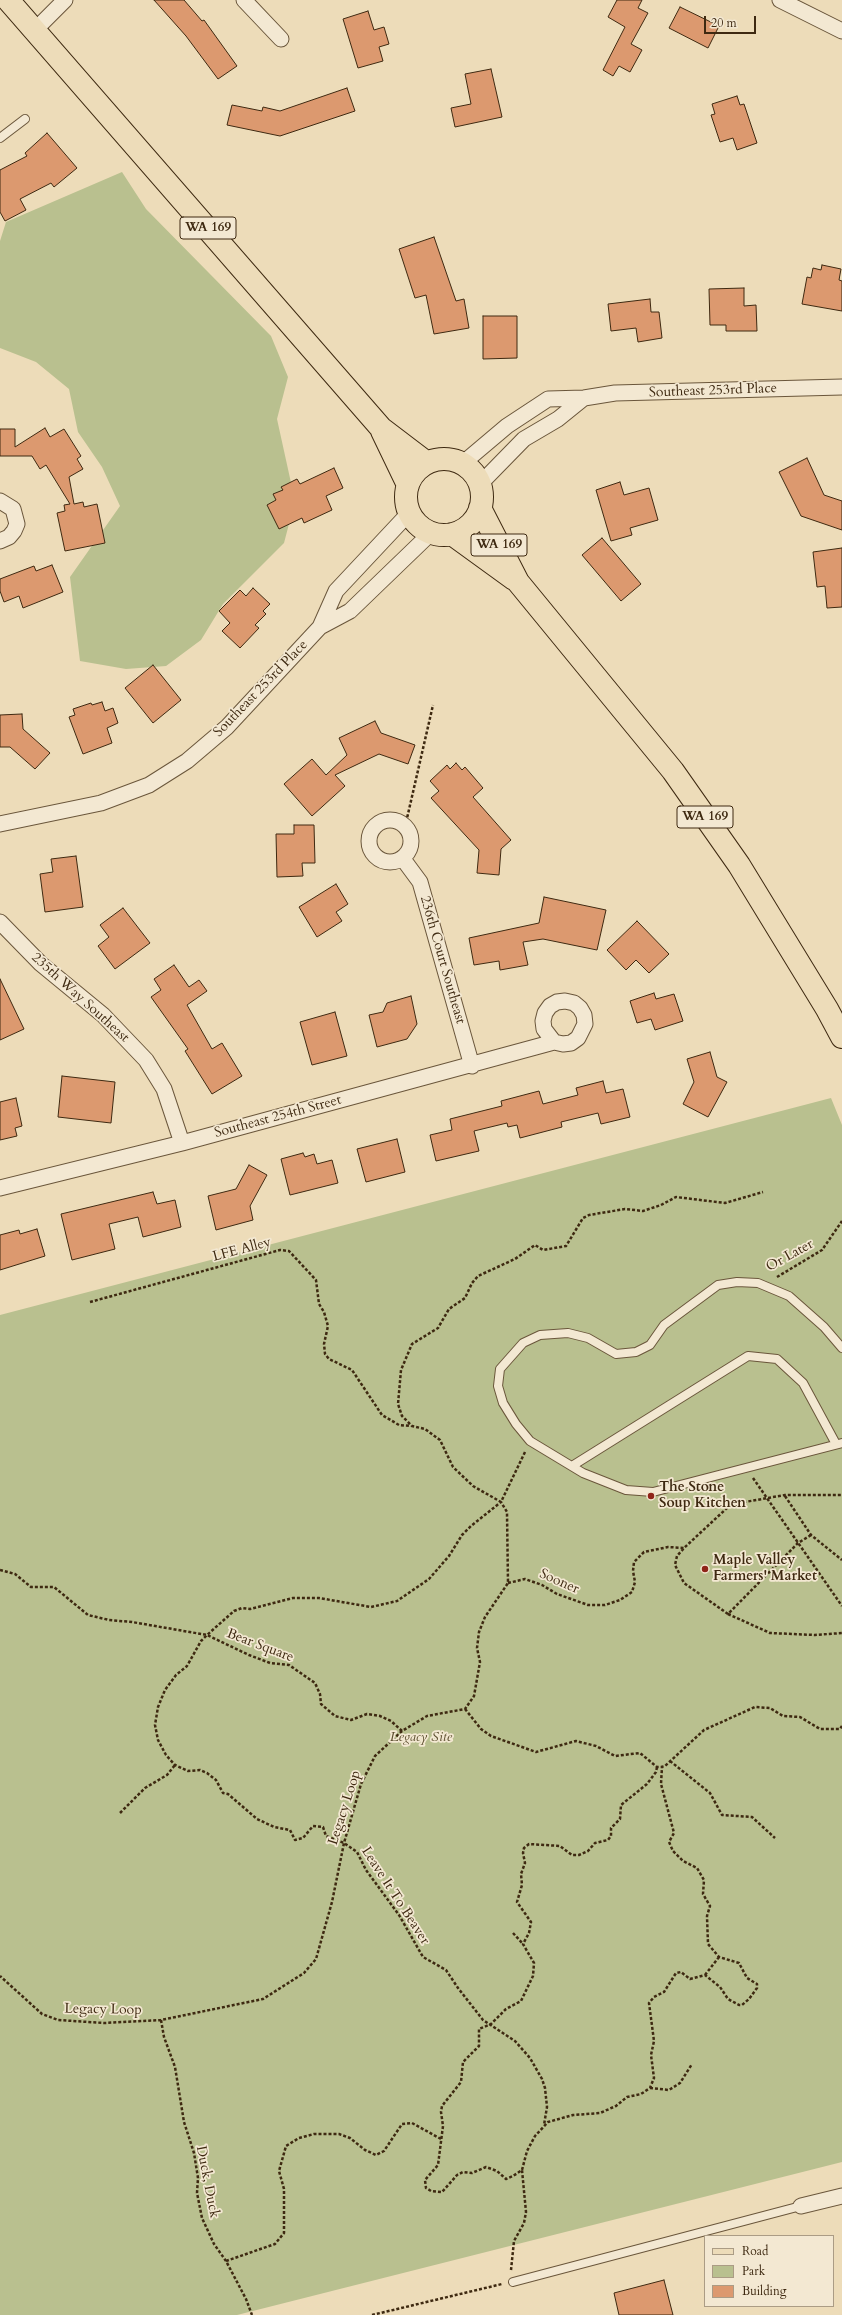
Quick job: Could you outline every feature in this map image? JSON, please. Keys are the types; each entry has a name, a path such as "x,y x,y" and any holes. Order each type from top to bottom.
{"main road":[{"name":"WA 169","path":"8,0 36,29 381,428 427,463"},
{"name":"WA 169","path":"381,428 408,485 407,505 416,522 442,533 518,582"},
{"path":"408,485 412,476 427,463 446,459 462,464 472,471 480,484"},
{"name":"WA 169","path":"442,533 470,525 480,508 482,499 480,484"},
{"name":"WA 169","path":"480,508 518,582 673,771 739,865 827,1009 842,1037"}],"street":[{"path":"36,29 64,0"},
{"path":"244,0 281,39"},
{"path":"780,0 842,31"},
{"name":"Southeast 253rd Place","path":"462,464 507,426 548,399 584,398 615,393 842,387"},
{"name":"Southeast 253rd Place","path":"480,484 524,439 558,419 584,398"},
{"path":"0,501 13,509 17,516 17,524 9,537 0,541"},
{"name":"Southeast 253rd Place","path":"0,824 101,802 149,785 187,761 227,727 320,627 336,591 410,512"},
{"name":"Southeast 253rd Place","path":"320,627 350,611 442,533"},
{"path":"394,820 405,827 411,836 412,845 403,859 387,862 379,859 373,854 369,838 372,830 386,821 394,820"},
{"name":"236th Court Southeast","path":"403,859 420,882 472,1066"},
{"name":"235th Way Southeast","path":"0,922 41,964 103,1015 146,1060 164,1089 182,1143"},
{"name":"Southeast 254th Street","path":"0,1188 182,1143 472,1066 554,1042"},
{"path":"801,2206 842,2196"}],"lane":[{"path":"0,138 25,119"},
{"path":"572,1466 748,1356 777,1359 803,1383 839,1443 653,1492 626,1490 582,1473 530,1440 516,1424 503,1403 498,1386 500,1369 523,1343 540,1335 568,1333 588,1338 616,1354 636,1352 650,1344 664,1325 718,1285 737,1282 758,1283 789,1296 824,1327 842,1348"},
{"path":"513,2282 801,2206"}],"path":[{"path":"405,827 433,705"},
{"path":"763,1192 725,1204 676,1197 661,1205 643,1211 625,1209 595,1213 583,1218 566,1246 543,1250 535,1245 515,1259 478,1276 472,1282 465,1298 449,1309 438,1328 408,1348 407,1357 401,1370 398,1404 402,1416 412,1426 433,1433 440,1440 452,1467 473,1486 500,1502 507,1512 508,1583 486,1616 479,1632 477,1648 480,1662 478,1681 474,1696 465,1709 481,1729 491,1736 536,1752 564,1746 576,1741 596,1746 615,1756 640,1753 657,1766 662,1767 704,1730 755,1707 770,1708 784,1716 800,1717 820,1729 840,1729 842,1726"},
{"name":"Or Later","path":"758,1283 779,1276 822,1250 842,1221"},
{"name":"LFE Alley","path":"90,1302 280,1250 289,1251 316,1280 319,1304 324,1312 328,1326 324,1344 325,1354 330,1359 352,1370 382,1415 399,1425 412,1426"},
{"path":"0,1570 15,1574 31,1587 54,1587 88,1614 109,1620 132,1622 207,1635 234,1611 242,1608 250,1609 293,1598 324,1598 371,1607 397,1601 429,1579 449,1556 462,1535 500,1502 530,1440"},
{"path":"746,1467 842,1606"},
{"path":"785,1495 811,1535 842,1560"},
{"path":"842,1495 785,1495 766,1497 739,1503 727,1508 684,1548 677,1556 675,1565 684,1583 728,1614 770,1633 815,1635 842,1633"},
{"path":"728,1614 798,1543 811,1535"},
{"name":"Sooner","path":"508,1583 525,1579 542,1585 557,1594 588,1605 605,1605 620,1600 632,1592 635,1582 633,1570 634,1562 644,1552 668,1547 684,1548"},
{"name":"Bear Square","path":"176,1765 166,1756 157,1738 155,1725 158,1707 165,1690 176,1675 187,1666 201,1641 207,1635 249,1655 270,1663 289,1665 315,1683 320,1694 321,1704 335,1716 351,1720 367,1714 380,1716 391,1721 402,1731"},
{"name":"Legacy Loop","path":"0,1976 42,2014 58,2020 104,2024 161,2020 263,1999 304,1974 316,1959 323,1939 344,1843 361,1784 375,1756 402,1731 427,1716 465,1709"},
{"path":"670,1761 710,1793 722,1815 752,1817 775,1838"},
{"path":"120,1813 145,1788 167,1775 176,1765 188,1771 200,1770 207,1773 216,1780 223,1793 228,1794 257,1819 274,1827 290,1830 295,1840 303,1838 313,1826 323,1827 326,1836 344,1843"},
{"path":"523,1944 532,1926 528,1916 517,1902 522,1885 521,1874 525,1867 524,1848 529,1844 560,1846 572,1855 579,1855 588,1851 595,1843 608,1840 611,1836 611,1828 620,1819 621,1805 647,1784 656,1772 657,1766"},
{"path":"662,1767 661,1784 674,1833 669,1842 673,1852 683,1861 697,1868 704,1880 703,1894 710,1906 707,1916 708,1944 719,1957 740,1963 747,1978 757,1984 756,1990 742,2005 739,2005 728,1999 720,1987 705,1975"},
{"name":"Leave It To Beaver","path":"344,1843 357,1852 366,1870 399,1915 423,1957 446,1970 483,2020 514,2041 538,2071 542,2079 547,2101 544,2126"},
{"path":"513,1933 523,1944 534,1963 533,1976 521,2001 506,2009 491,2024 479,2029 477,2034 479,2046 463,2062 461,2082 442,2106 441,2112 443,2126 438,2165 426,2180 426,2188 430,2191 442,2192 456,2175 463,2172 472,2173 486,2167 497,2171 506,2179 522,2170"},
{"path":"372,2315 513,2282 511,2271 512,2250 514,2241 524,2223 526,2212 522,2170 528,2151 548,2122 573,2115 604,2111 616,2106 627,2097 641,2094 650,2088 654,2078 651,2056 654,2041 649,2003 654,1997 664,1992 676,1973 681,1972 690,1979 705,1975 719,1957"},
{"name":"Duck, Duck","path":"161,2020 164,2037 175,2067 184,2122 194,2153 198,2178 197,2193 202,2218 214,2244 226,2261 252,2315"},
{"path":"650,2088 669,2090 680,2083 692,2064"},
{"path":"226,2261 275,2244 284,2233 284,2189 279,2171 286,2146 298,2138 314,2134 339,2134 350,2138 365,2150 376,2156 384,2151 402,2124 412,2123 441,2139"}],"green space":[{"path":"122,172 146,209 271,336 288,377 277,419 295,501 284,543 223,604 201,640 166,666 126,669 80,661 70,577 120,506 102,467 78,432 69,389 36,362 0,348 0,241 6,222"},
{"name":"Legacy Site","path":"831,1098 842,1125 842,2162 237,2315 0,2315 0,1315"}],"building":[{"path":"154,0 184,0 202,21 204,20 237,66 218,79 186,36"},
{"path":"617,0 642,0 638,8 648,13 631,44 642,50 630,72 619,66 613,76 603,70 625,27 608,17"},
{"path":"680,7 719,26 708,48 669,28"},
{"path":"368,11 374,30 384,27 389,44 379,47 383,61 358,68 343,19"},
{"path":"491,69 502,117 455,127 451,108 471,104 465,74"},
{"path":"347,88 355,111 280,136 227,125 232,105 262,111 263,107 280,111"},
{"path":"737,96 740,105 744,104 757,143 737,150 733,138 720,142 711,115 715,114 712,104"},
{"path":"47,133 77,168 54,187 51,183 20,199 26,210 5,221 0,212 0,170 27,156 25,153"},
{"path":"434,237 456,301 464,299 469,328 434,334 426,295 415,298 399,249"},
{"path":"822,265 841,269 839,280 842,281 842,311 802,304 807,277 811,278 813,268 821,270"},
{"path":"744,288 744,306 756,305 757,331 726,331 726,325 710,325 709,289"},
{"path":"650,299 651,312 659,312 662,338 638,342 636,328 611,331 608,304"},
{"path":"483,316 517,316 517,358 483,359"},
{"path":"45,428 50,437 64,429 81,456 77,459 83,469 69,477 74,504 83,502 84,507 97,504 105,543 65,551 57,513 65,511 64,505 70,504 46,465 40,469 32,456 0,456 0,429 15,429 15,447"},
{"path":"807,458 824,495 842,501 842,530 801,516 779,472"},
{"path":"334,468 343,488 326,496 332,510 304,523 302,518 279,529 267,505 276,500 273,494 283,490 281,487 297,479 300,484"},
{"path":"620,482 624,495 649,488 658,520 630,528 632,535 611,541 596,490"},
{"path":"602,538 641,584 621,601 582,555"},
{"path":"842,548 842,607 827,608 825,586 817,587 813,552"},
{"path":"52,565 63,592 23,608 19,596 4,602 0,591 0,579 34,566 36,571"},
{"path":"253,588 270,604 263,611 266,614 255,625 259,628 240,648 222,631 230,623 219,611 240,590 246,596"},
{"path":"153,665 181,700 153,723 125,688"},
{"path":"102,702 105,711 113,708 118,723 107,728 112,743 83,754 69,717 75,715 73,709 91,703 92,705"},
{"path":"22,714 23,729 50,753 35,769 10,747 0,747 0,715"},
{"path":"375,721 381,733 415,745 408,764 379,754 335,775 345,786 312,816 284,784 312,759 326,775 347,755 339,738"},
{"path":"456,763 462,770 465,767 483,788 473,797 511,840 501,849 499,875 477,873 479,850 431,798 439,791 430,781 447,765 450,769"},
{"path":"294,825 314,825 315,863 302,863 303,876 277,877 276,834 294,834"},
{"path":"76,856 83,907 45,912 40,874 53,872 51,859"},
{"path":"336,884 348,904 336,912 342,921 317,937 299,907"},
{"path":"544,897 606,910 597,950 543,939 523,942 528,965 500,970 499,961 474,965 469,938 539,923"},
{"path":"123,908 150,943 115,969 98,946 109,937 100,925"},
{"path":"637,921 669,954 649,973 636,960 626,970 607,950"},
{"path":"174,965 189,987 199,980 207,991 187,1005 212,1049 222,1043 242,1076 212,1094 185,1051 188,1049 151,997 161,990 154,979"},
{"path":"0,979 24,1029 0,1040"},
{"path":"654,993 656,999 674,994 683,1021 655,1030 651,1019 637,1023 630,1001"},
{"path":"411,996 417,1024 407,1039 377,1047 369,1015 383,1012 387,1003"},
{"path":"335,1012 347,1056 312,1065 300,1022"},
{"path":"710,1052 717,1077 727,1082 708,1117 683,1104 694,1082 687,1059"},
{"path":"62,1076 115,1082 111,1123 58,1117"},
{"path":"603,1081 606,1093 623,1089 630,1117 601,1124 598,1113 561,1122 562,1127 520,1138 517,1125 508,1127 507,1123 474,1131 479,1151 436,1161 430,1135 452,1130 450,1119 502,1106 501,1101 539,1091 543,1104 578,1095 576,1088"},
{"path":"16,1098 22,1126 15,1128 17,1136 0,1140 0,1102"},
{"path":"397,1139 405,1172 366,1182 357,1149"},
{"path":"303,1153 305,1157 314,1154 317,1164 332,1160 338,1183 290,1195 281,1159"},
{"path":"249,1165 267,1175 250,1206 253,1220 216,1230 208,1196 236,1189"},
{"path":"153,1192 157,1204 175,1200 181,1227 143,1237 138,1217 109,1224 115,1249 72,1260 61,1214"},
{"path":"37,1229 45,1256 0,1270 0,1235 19,1230 20,1234"},
{"path":"664,2280 673,2315 619,2315 614,2293"}],"place":[{"name":"The Stone Soup Kitchen","path":"651,1496"},
{"name":"Maple Valley Farmers' Market","path":"705,1569"}]}
